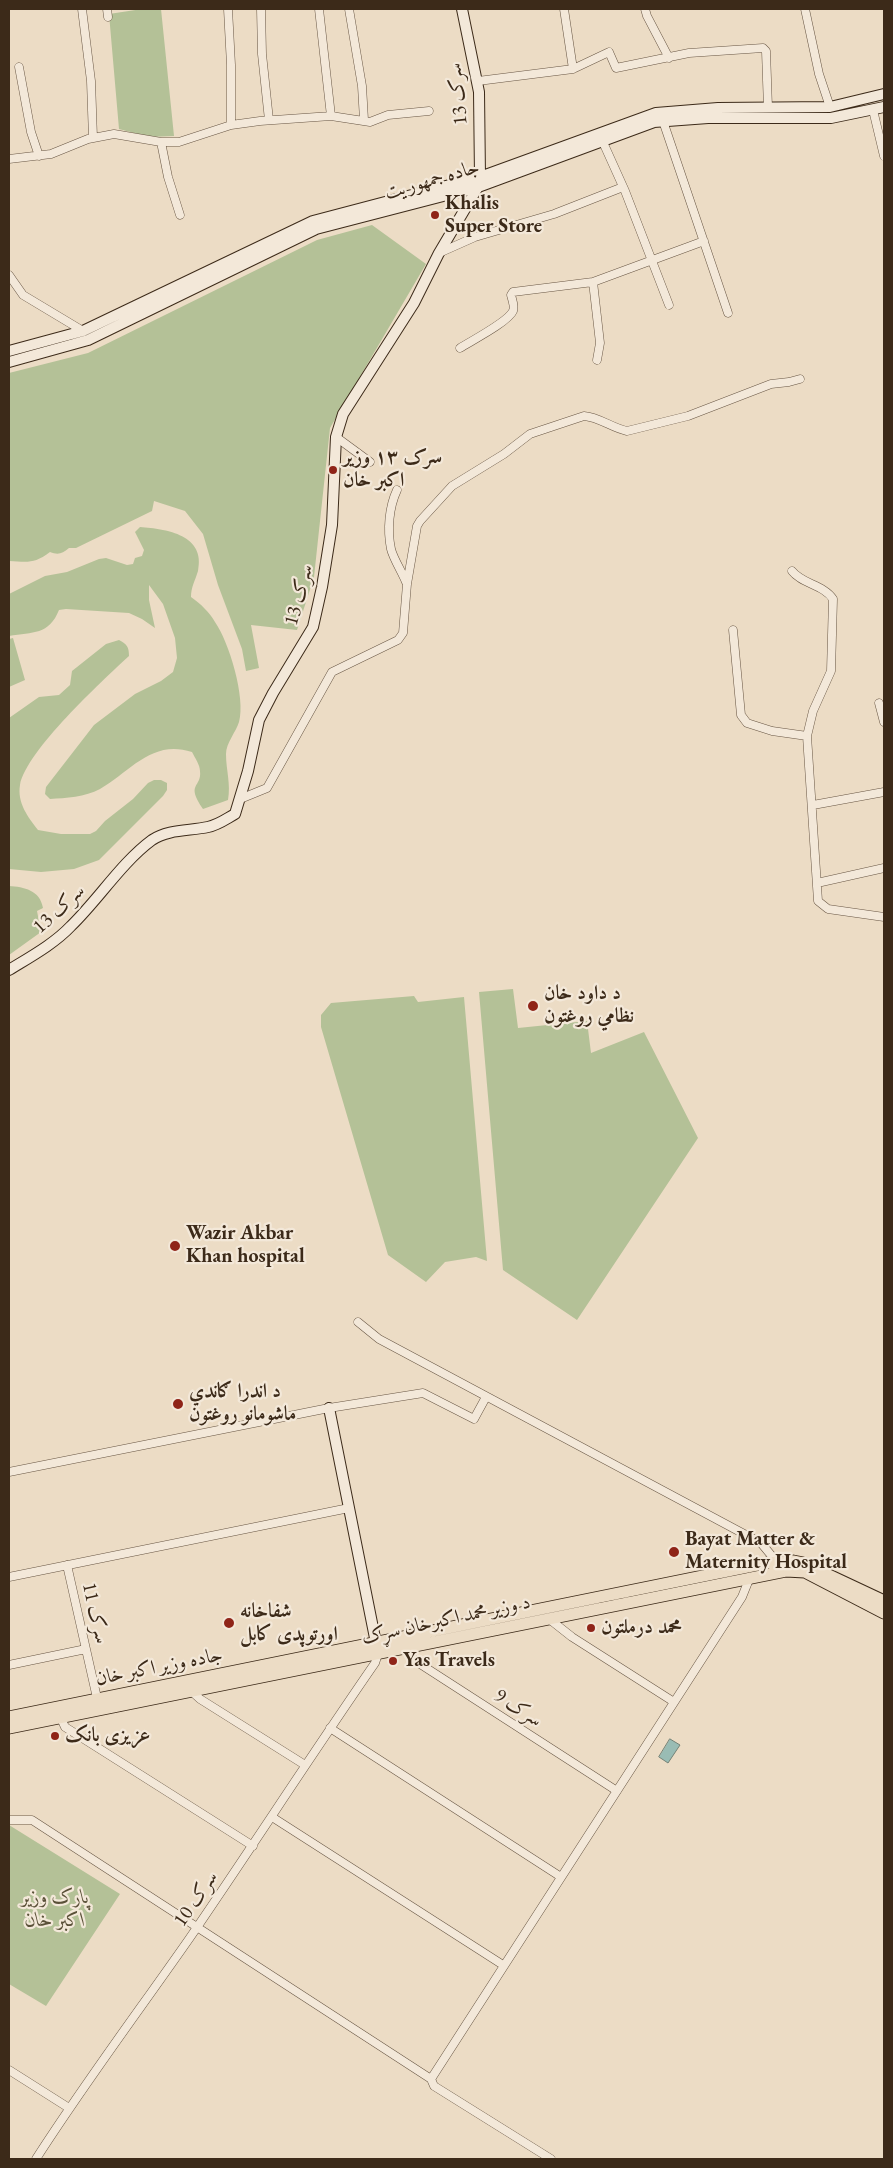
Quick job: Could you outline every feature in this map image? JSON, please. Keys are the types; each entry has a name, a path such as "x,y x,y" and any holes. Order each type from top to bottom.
{"main road":[{"name":"سرک 13","path":"9,970 51,944 71,927 153,840 180,831 208,827 235,814 248,771 259,720 273,693 314,627 332,525 336,437 343,414 414,303 439,253 479,182 478,81 462,9"},
{"name":"جاده جمهوریت","path":"600,138 656,113 718,108 830,107 884,94"},
{"name":"جاده جمهوریت","path":"9,362 88,340 316,229 479,182 600,138 654,122 708,118 831,118 884,107"},
{"name":"جاده جمهوریت","path":"9,351 83,331 314,221 479,182"},
{"path":"329,1408 378,1654"},
{"name":"د وزیر محمد اکبرخان سړک","path":"9,1728 59,1712 188,1686 378,1654 546,1612 803,1563 884,1601"},
{"name":"د وزیر محمد اکبرخان سړک","path":"375,1642 750,1577 774,1568 805,1572 884,1613"},
{"name":"جاده وزیر اکبر خان","path":"9,1717 59,1712 97,1698 188,1686 375,1642"}],"street":[{"path":"82,9 91,81 93,138"},
{"path":"228,9 231,65 231,125"},
{"path":"261,9 262,54 269,120"},
{"path":"319,9 331,116"},
{"path":"349,9 362,86 364,120"},
{"path":"564,9 573,68"},
{"path":"645,9 669,58"},
{"path":"805,9 819,74 830,107"},
{"path":"478,81 573,68 609,52 616,68 689,53 763,48 767,56 768,108"},
{"path":"19,67 31,132 39,156"},
{"path":"873,110 884,156"},
{"path":"9,159 51,154 93,138 114,134 161,142 179,142 231,125 269,120 331,116 370,122 388,116 429,111"},
{"path":"663,121 728,313"},
{"path":"600,138 623,187 669,306"},
{"path":"161,142 168,178 180,215"},
{"path":"439,253 475,237 554,214 623,187"},
{"path":"460,348 496,326 512,312 514,308 511,295 513,292 593,282 652,262 704,241"},
{"path":"9,275 23,295 83,331"},
{"path":"593,282 600,343 598,360"},
{"path":"240,799 267,788 332,672 398,640 403,633 406,620 406,584 417,526 420,520 452,486 504,454 530,434 584,416 592,416 627,431 688,416 771,384 800,379"},
{"path":"336,437 370,462"},
{"path":"397,490 392,501 390,516 390,545 406,584"},
{"path":"792,570 796,576 829,593 833,599 832,671 813,710 807,736 818,902 828,909 884,917"},
{"path":"732,630 744,720 747,723 772,731 807,736"},
{"path":"879,702 884,722"},
{"path":"813,805 884,792"},
{"path":"817,883 884,868"},
{"path":"358,1322 379,1339 761,1543 771,1554 774,1568"},
{"path":"9,1472 329,1408 423,1393 474,1418 486,1397"},
{"path":"9,1578 349,1508"},
{"name":"سرک 11","path":"67,1565 97,1698"},
{"path":"431,2079 742,1597 750,1577"},
{"path":"546,1612 572,1637 674,1702"},
{"path":"403,1636 406,1648"},
{"name":"سرک 9","path":"406,1648 417,1662 617,1791"},
{"path":"9,1665 86,1649"},
{"name":"سرک 10","path":"36,2159 69,2108 253,1846 305,1765 375,1663 378,1654"},
{"path":"188,1686 305,1765"},
{"path":"59,1712 65,1727 253,1846"},
{"path":"330,1728 561,1877"},
{"path":"272,1817 503,1965"},
{"path":"9,1820 32,1820 431,2079 434,2086 551,2159"},
{"path":"9,2070 69,2108"}],"green space":[{"path":"142,9 161,9 174,136 149,137 119,129 109,14"},
{"path":"372,225 426,264 330,428 314,577 297,630 251,625 259,668 246,671 242,649 218,585 203,534 185,511 154,501 152,511 76,548 69,548 60,553 50,552 40,559 31,561 9,561 9,373 88,353 317,240"},
{"path":"140,527 172,532 182,536 196,549 199,559 198,571 192,587 191,597 213,618 226,643 235,670 241,712 226,754 229,788 228,800 203,809 195,794 195,787 200,776 198,764 192,752 178,749 153,753 100,789 88,794 50,799 45,794 46,787 94,725 135,694 161,681 173,672 177,658 175,638 163,604 149,585 149,600 155,628 129,613 66,609 59,610 50,624 39,631 9,636 9,594 45,576 67,572 99,559 106,558 127,565 133,564 135,558 142,556 144,550 135,532"},
{"path":"13,638 25,680 9,687 9,639"},
{"path":"119,640 127,646 129,656 67,717 36,754 26,770 20,785 20,798 27,815 38,830 61,834 90,834 133,799 148,783 154,780 161,780 167,783 167,790 99,860 74,869 41,872 9,869 9,718 39,697 59,695 70,685 72,671 106,644"},
{"path":"9,886 20,887 35,893 39,897 43,908 37,911 41,932 9,955"},
{"path":"513,989 518,1028 587,1021 591,1053 644,1032 698,1138 577,1320 503,1270 479,992"},
{"path":"414,996 418,1002 464,997 487,1261 476,1257 445,1262 426,1282 388,1255 321,1027 321,1015 331,1003"},
{"name":"پارک وزیر اکبر خان","path":"9,1825 120,1894 46,2006 9,1984"}],"water":[{"path":"670,1739 680,1745 668,1763 659,1757"}],"place":[{"name":"Khalis Super Store","path":"435,215"},
{"name":"سرک ۱۳ وزیر اکبر خان","path":"333,470"},
{"name":"د داود خان نظامي روغتون","path":"533,1006"},
{"name":"Wazir Akbar Khan hospital","path":"175,1246"},
{"name":"د اندرا ګاندي ماشومانو روغتون","path":"178,1404"},
{"name":"Bayat Matter & Maternity Hospital","path":"674,1552"},
{"name":"شفاخانه اورتوپدی کابل","path":"229,1623"},
{"name":"محمد درملتون","path":"591,1628"},
{"name":"Yas Travels","path":"393,1661"},
{"name":"عزیزی بانک","path":"55,1736"}]}
